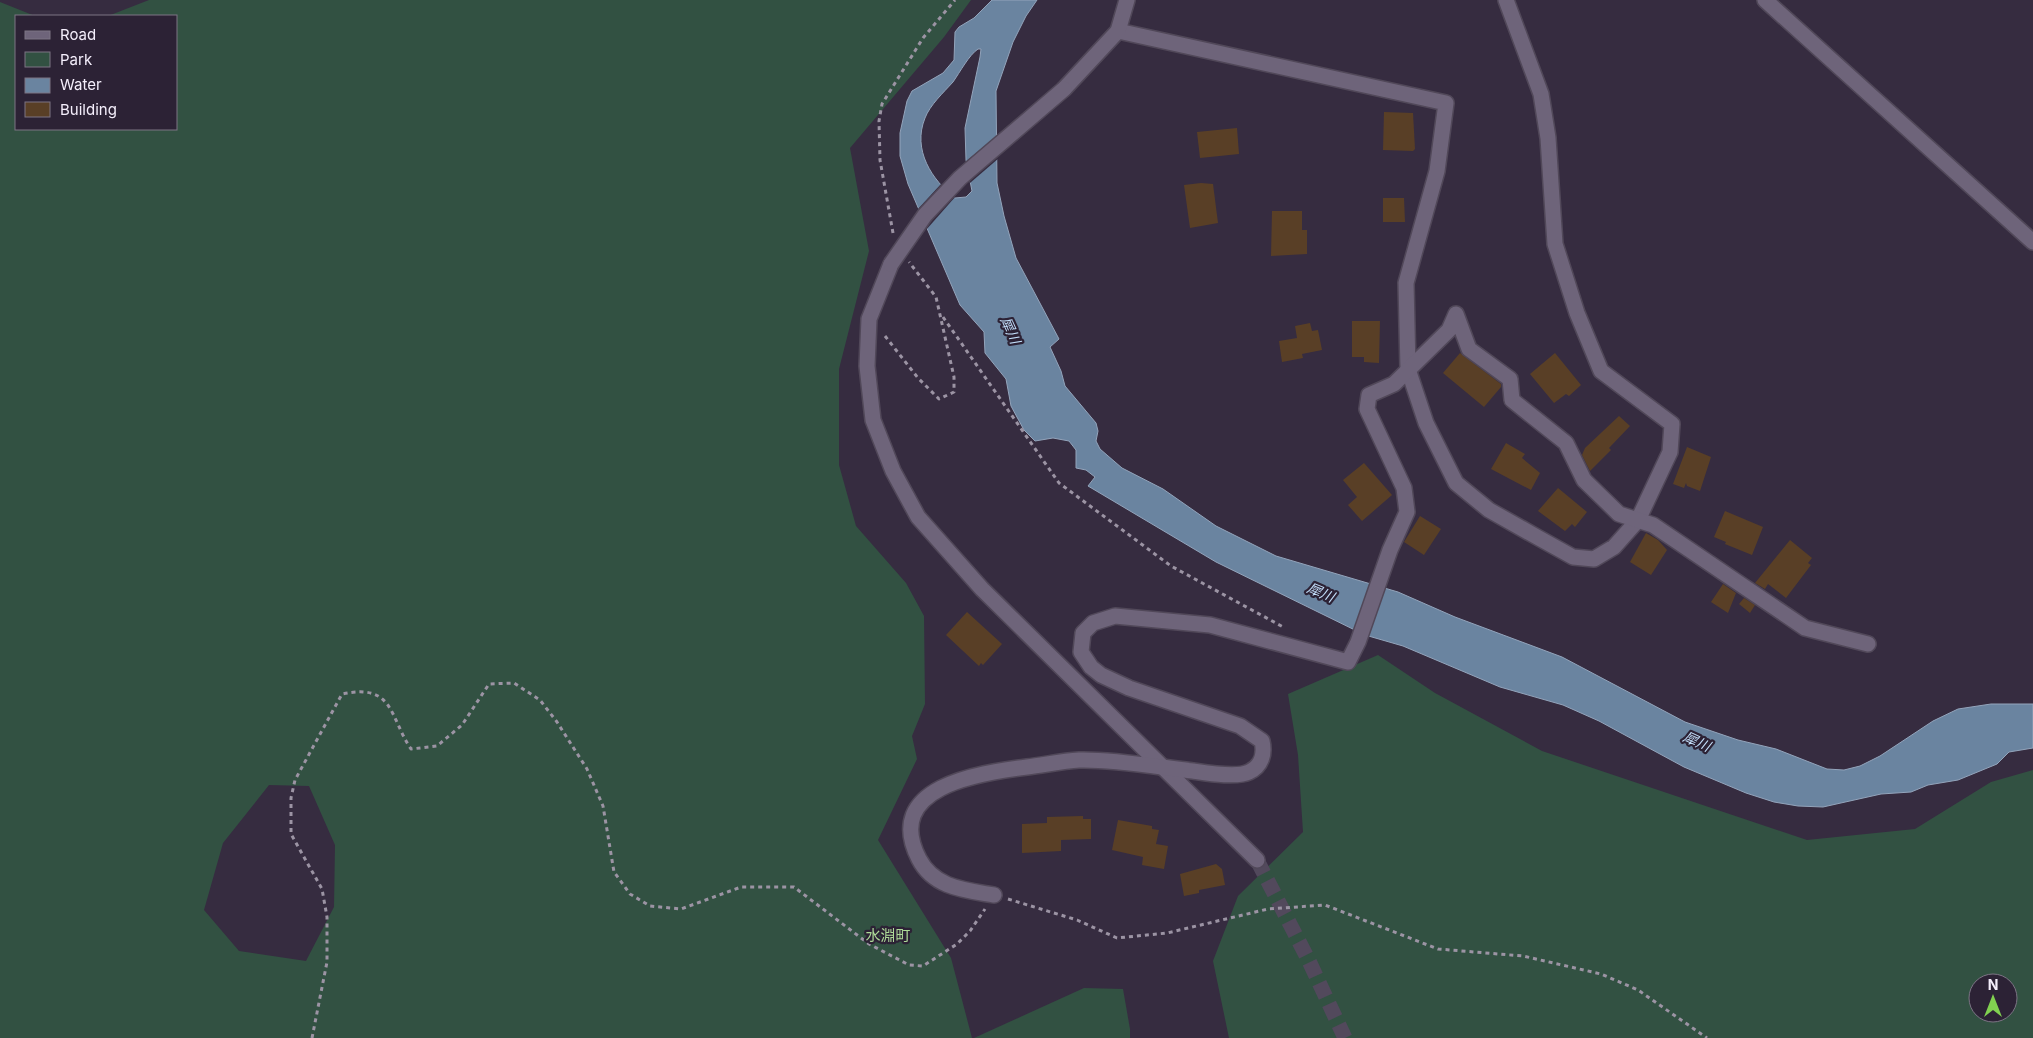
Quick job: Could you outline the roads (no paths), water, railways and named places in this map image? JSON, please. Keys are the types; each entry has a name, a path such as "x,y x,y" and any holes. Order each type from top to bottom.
{"street":[{"path":"1127,0 1118,31 1064,89 960,178 925,215 891,264 869,319 867,366 873,420 893,471 918,517 982,589 1257,860"},
{"path":"1118,31 1446,103 1436,171 1406,283 1408,369 1426,423 1456,483 1489,510 1573,557 1594,559 1614,547 1638,520 1670,452 1672,424 1601,371 1577,313 1555,244 1548,138 1541,94 1506,0"},
{"path":"1765,0 2033,242"},
{"path":"994,894 946,886 924,869 913,847 910,827 917,808 929,794 957,780 998,771 1080,760 1219,774 1248,773 1260,765 1264,750 1262,740 1240,726 1128,688 1101,675 1091,667 1081,652 1083,633 1093,623 1116,616 1210,625 1348,662 1358,642 1390,550 1407,512 1404,488 1367,409 1370,395 1394,384 1449,330 1456,314 1469,349 1510,380 1512,400 1566,443 1584,480 1619,514 1653,525 1805,628 1868,644"}],"water":[{"name":"犀川","path":"992,0 1037,0 1026,16 1013,42 996,91 997,183 1016,258 1059,339 1050,347 1061,371 1065,386 1096,423 1098,431 1096,441 1100,449 1122,468 1163,489 1216,526 1276,556 1398,592 1455,617 1562,657 1685,722 1738,740 1776,749 1827,769 1844,770 1860,766 1880,756 1933,721 1958,709 1991,704 2033,704 2033,748 2009,752 1997,764 1958,780 1928,785 1911,792 1881,794 1823,807 1798,806 1774,802 1746,793 1684,767 1599,721 1563,705 1500,687 1403,646 1365,635 1216,562 1088,486 1095,477 1086,470 1076,468 1076,450 1069,441 1053,438 1035,441 1024,430 1011,406 1006,379 985,353 984,332 960,305 908,184 900,156 900,133 907,101 912,91 943,73 954,60 955,32 959,27 974,18","holes":["978,49 981,49 965,128 966,160 972,191 966,197 955,198 939,182 926,163 921,141 922,130 927,113 933,104 953,82 971,55"]}],"tunnel":[{"path":"1257,860 1309,961 1345,1038"}],"district":[{"name":"水淵町","path":"888,935"}]}
